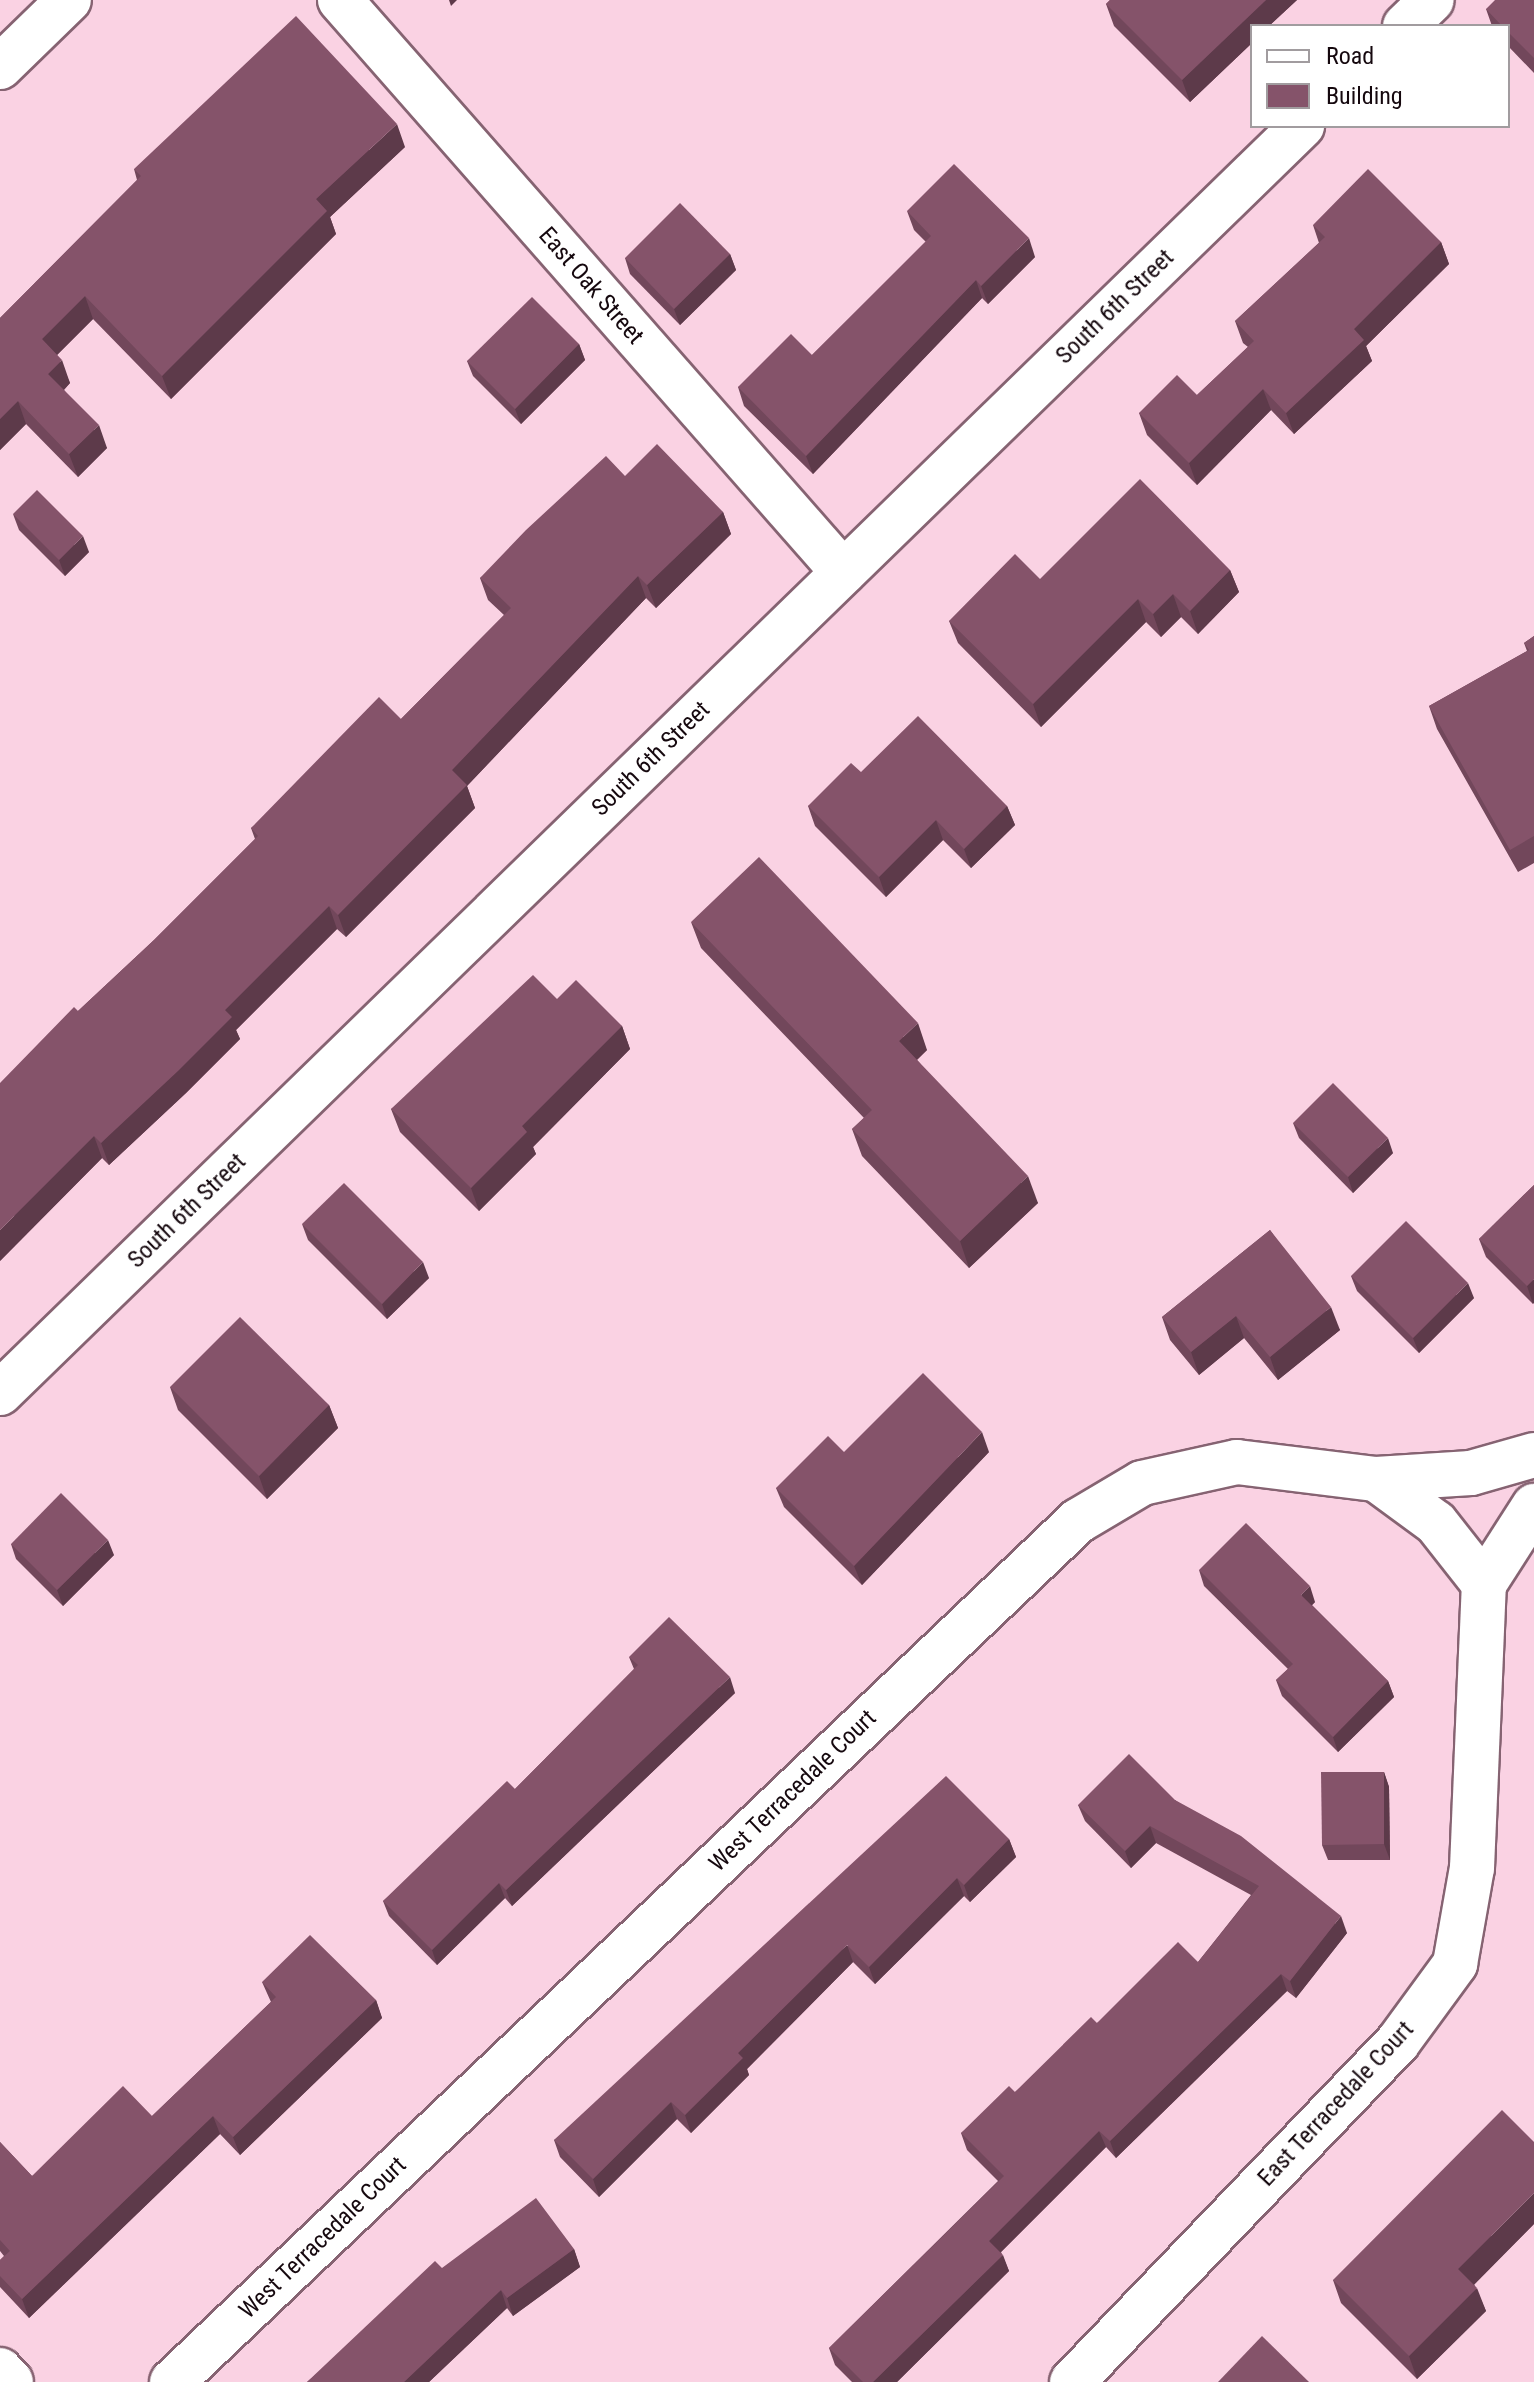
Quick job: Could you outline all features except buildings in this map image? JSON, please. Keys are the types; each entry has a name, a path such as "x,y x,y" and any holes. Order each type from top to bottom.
{"street":[{"path":"0,67 69,0"},
{"name":"East Oak Street","path":"340,0 843,572"},
{"path":"1407,24 1432,0"},
{"name":"South 6th Street","path":"0,1393 1300,128"},
{"path":"1376,1479 1471,1473 1534,1455"},
{"name":"West Terracedale Court","path":"172,2382 1078,1521 1142,1483 1237,1462 1376,1479 1436,1523 1484,1584"},
{"path":"1484,1584 1526,1522"},
{"name":"East Terracedale Court","path":"1072,2382 1398,2042 1455,1964 1472,1868 1484,1584"},
{"path":"0,2370 11,2382"}]}
